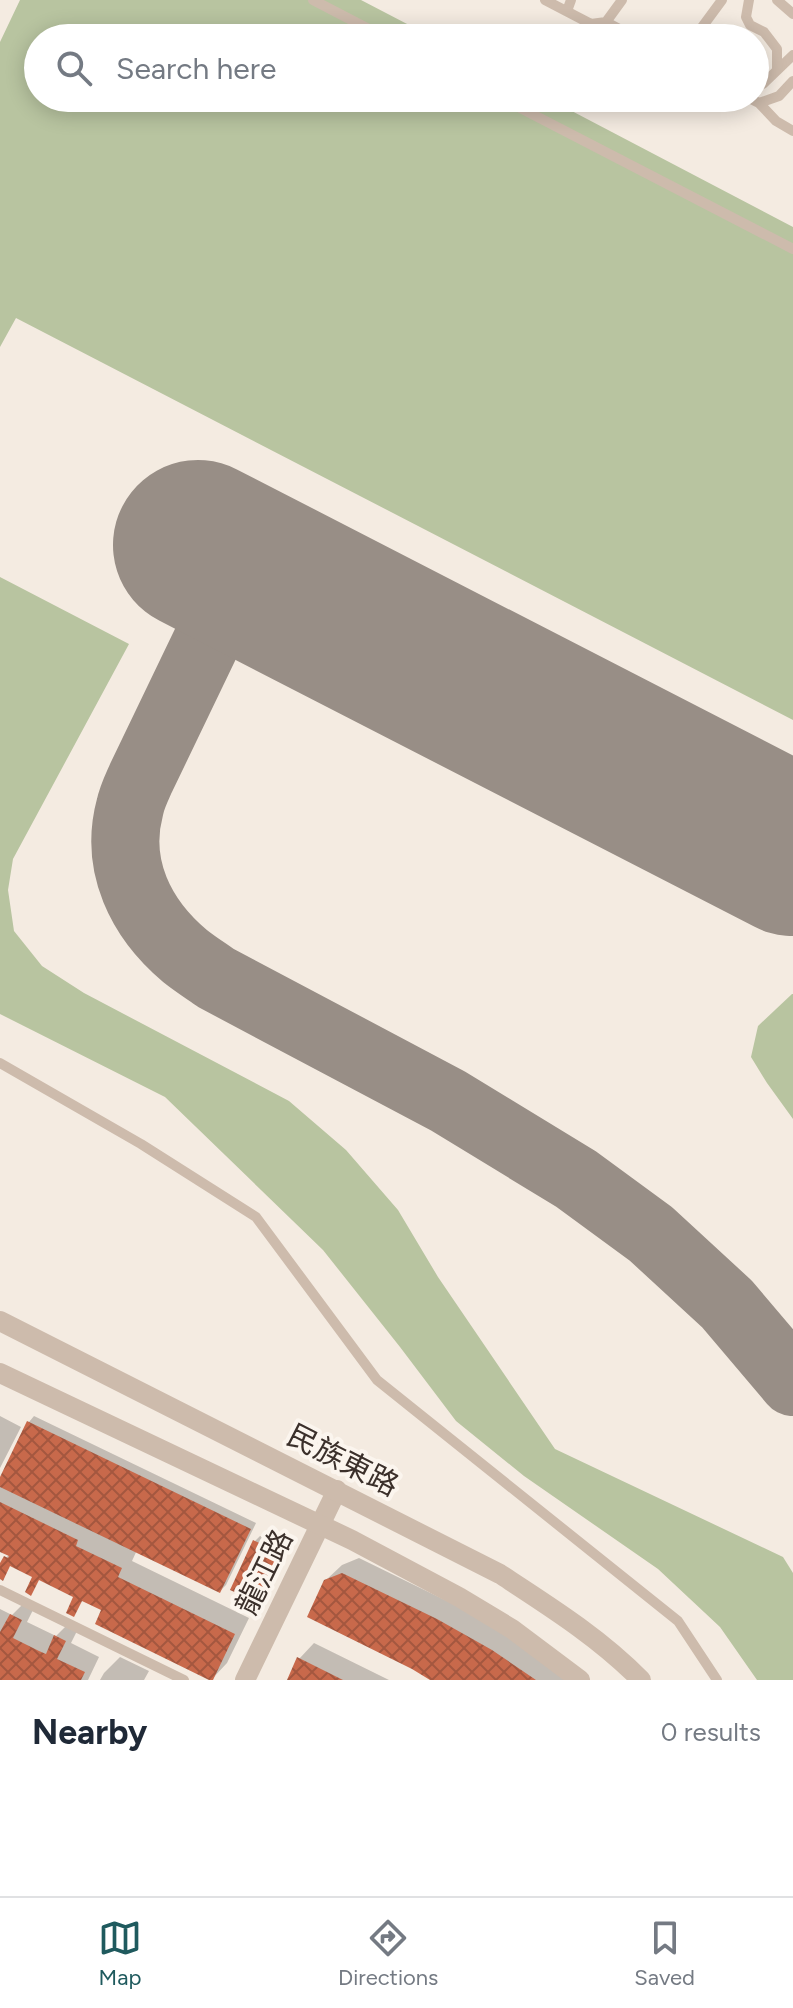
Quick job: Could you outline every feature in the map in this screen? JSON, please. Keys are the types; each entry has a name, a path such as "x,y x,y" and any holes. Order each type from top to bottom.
{"street":[{"name":"民族東路","path":"0,1321 500,1574 562,1615 626,1664 641,1680"},
{"path":"0,1373 352,1540 473,1605 512,1629 580,1680"},
{"name":"龍江路","path":"245,1680 337,1490"}],"lane":[{"path":"313,0 359,24"},
{"path":"545,0 591,24 610,24"},
{"path":"567,11 571,0"},
{"path":"606,22 622,0"},
{"path":"704,24 722,0"},
{"path":"749,0 746,17 750,24"},
{"path":"777,0 793,14"},
{"path":"769,39 777,49 777,70"},
{"path":"769,78 793,55"},
{"path":"769,98 779,96 793,81"},
{"path":"528,112 793,249"},
{"path":"767,112 793,131"},
{"path":"0,1063 141,1144 256,1217 377,1380 678,1621 717,1680"},
{"path":"0,1590 184,1680"}],"green space":[{"path":"20,0 361,0 407,24 24,24 24,112 574,112 793,227 793,720 16,318 0,347 0,42"},
{"path":"0,577 129,644 13,859 8,890 14,931 42,966 84,993 289,1101 346,1150 398,1210 438,1277 555,1449 783,1557 793,1573 793,1680 757,1680 720,1627 658,1569 524,1476 456,1421 323,1250 165,1097 0,1014"},
{"path":"792,994 793,1119 751,1057 758,1026"}],"building":[{"path":"27,1421 251,1529 220,1593 0,1487 0,1477"},
{"path":"0,1502 78,1540 76,1546 122,1568 118,1577 235,1634 213,1680 95,1624 101,1610 82,1601 74,1617 66,1613 73,1597 39,1580 31,1596 25,1592 32,1577 10,1566 3,1581 0,1579 0,1563 4,1556 9,1556 0,1552"},
{"path":"253,1540 270,1548 280,1568 263,1605 230,1590"},
{"path":"342,1573 437,1619 492,1650 536,1680 430,1680 307,1617 324,1580"},
{"path":"10,1614 22,1620 13,1638 39,1651 46,1654 54,1635 66,1641 57,1659 85,1672 81,1680 0,1680 0,1632"},
{"path":"297,1657 343,1680 287,1680"}],"taxiway":[{"path":"242,568 131,803 126,850 135,890 144,908 169,941 216,978 448,1101 576,1179 651,1234 727,1304 793,1382"}],"runway":[{"path":"198,545 793,851"}]}
